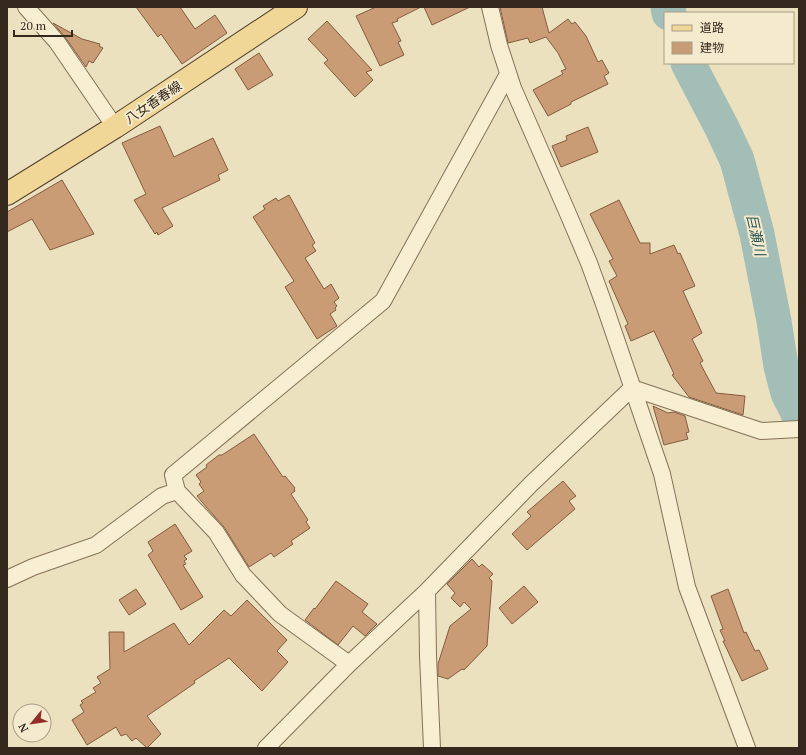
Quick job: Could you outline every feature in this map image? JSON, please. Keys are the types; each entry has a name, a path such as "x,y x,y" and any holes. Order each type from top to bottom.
{"main road":[{"name":"八女香春線","path":"7,194 115,127 296,7"}],"street":[{"path":"26,7 57,42 115,127"},
{"path":"490,7 499,45 513,88 589,263 662,474 687,587 747,748"},
{"path":"350,664 280,614 243,574 216,532 177,491 173,474 383,301 508,74"},
{"path":"632,388 761,431 799,429"},
{"path":"266,748 350,664 427,591 530,484 632,388"},
{"path":"7,579 32,567 96,545 162,496 177,491"},
{"path":"427,591 432,748"}],"building":[{"path":"136,7 180,7 195,29 215,15 227,33 182,64 161,34 158,37"},
{"path":"376,7 421,7 392,23 401,41 398,42 404,55 380,66 356,16"},
{"path":"424,7 470,7 432,25"},
{"path":"500,7 542,7 549,33 568,19 572,24 575,22 586,36 598,62 602,60 609,73 604,76 608,84 571,102 571,104 548,116 533,90 563,74 561,71 566,69 558,53 546,37 530,43 528,38 508,43"},
{"path":"327,21 372,70 366,72 373,80 355,97 324,63 328,60 308,39"},
{"path":"53,23 82,39 100,44 99,46 103,48 93,63 89,61 86,67 65,37"},
{"path":"259,53 273,75 248,90 235,69"},
{"path":"160,126 174,157 213,138 228,170 218,175 220,180 162,208 173,226 158,235 157,232 155,234 134,200 146,194 122,143"},
{"path":"588,127 598,152 561,167 552,146 567,140 566,136"},
{"path":"62,180 94,234 50,250 32,219 7,232 7,212"},
{"path":"289,195 315,243 312,245 316,251 305,258 324,289 331,284 339,298 334,302 337,306 335,308 336,310 330,314 337,326 317,339 285,287 294,281 253,217 265,209 263,206 276,198 278,201"},
{"path":"619,200 640,243 650,243 650,254 674,245 678,254 680,253 695,286 683,291 702,333 692,339 703,361 700,363 716,393 745,396 743,415 689,397 672,375 674,374 654,331 631,341 625,326 628,324 609,281 617,276 609,261 613,259 590,214"},
{"path":"653,406 668,413 674,412 685,416 689,432 686,433 688,439 664,445"},
{"path":"254,434 283,477 285,476 295,488 295,491 291,494 308,520 306,522 310,528 291,541 293,544 274,557 271,553 249,567 224,527 197,496 204,491 199,484 201,482 196,475 219,455 222,455"},
{"path":"563,481 576,496 569,501 575,509 527,550 512,534 531,516 527,512"},
{"path":"175,524 192,551 184,556 187,559 184,561 186,564 183,565 203,597 181,610 148,555 153,551 148,542"},
{"path":"472,559 479,567 482,564 493,574 489,578 492,581 487,646 464,670 462,669 448,679 438,676 438,664 450,626 471,609 464,602 460,607 451,598 455,593 447,584"},
{"path":"336,581 368,604 362,612 377,624 365,636 353,626 338,645 305,620"},
{"path":"524,586 538,602 512,624 499,608"},
{"path":"136,589 146,604 129,615 119,600"},
{"path":"728,589 744,633 746,632 755,651 759,650 768,669 742,681 723,641 725,641 720,630 723,629 711,596"},
{"path":"247,600 287,640 277,651 288,662 262,691 229,658 194,681 195,683 147,716 161,734 147,748 136,738 132,741 126,734 121,736 116,727 87,745 72,720 84,712 80,705 83,703 81,701 96,692 93,688 101,683 97,677 110,669 109,632 124,632 124,652 174,623 189,645 224,610 231,616"}],"waterway":[{"name":"巨瀬川","path":"668,7 669,12"},
{"name":"巨瀬川","path":"689,64 737,160 757,234 781,366 788,393 799,415"}]}
